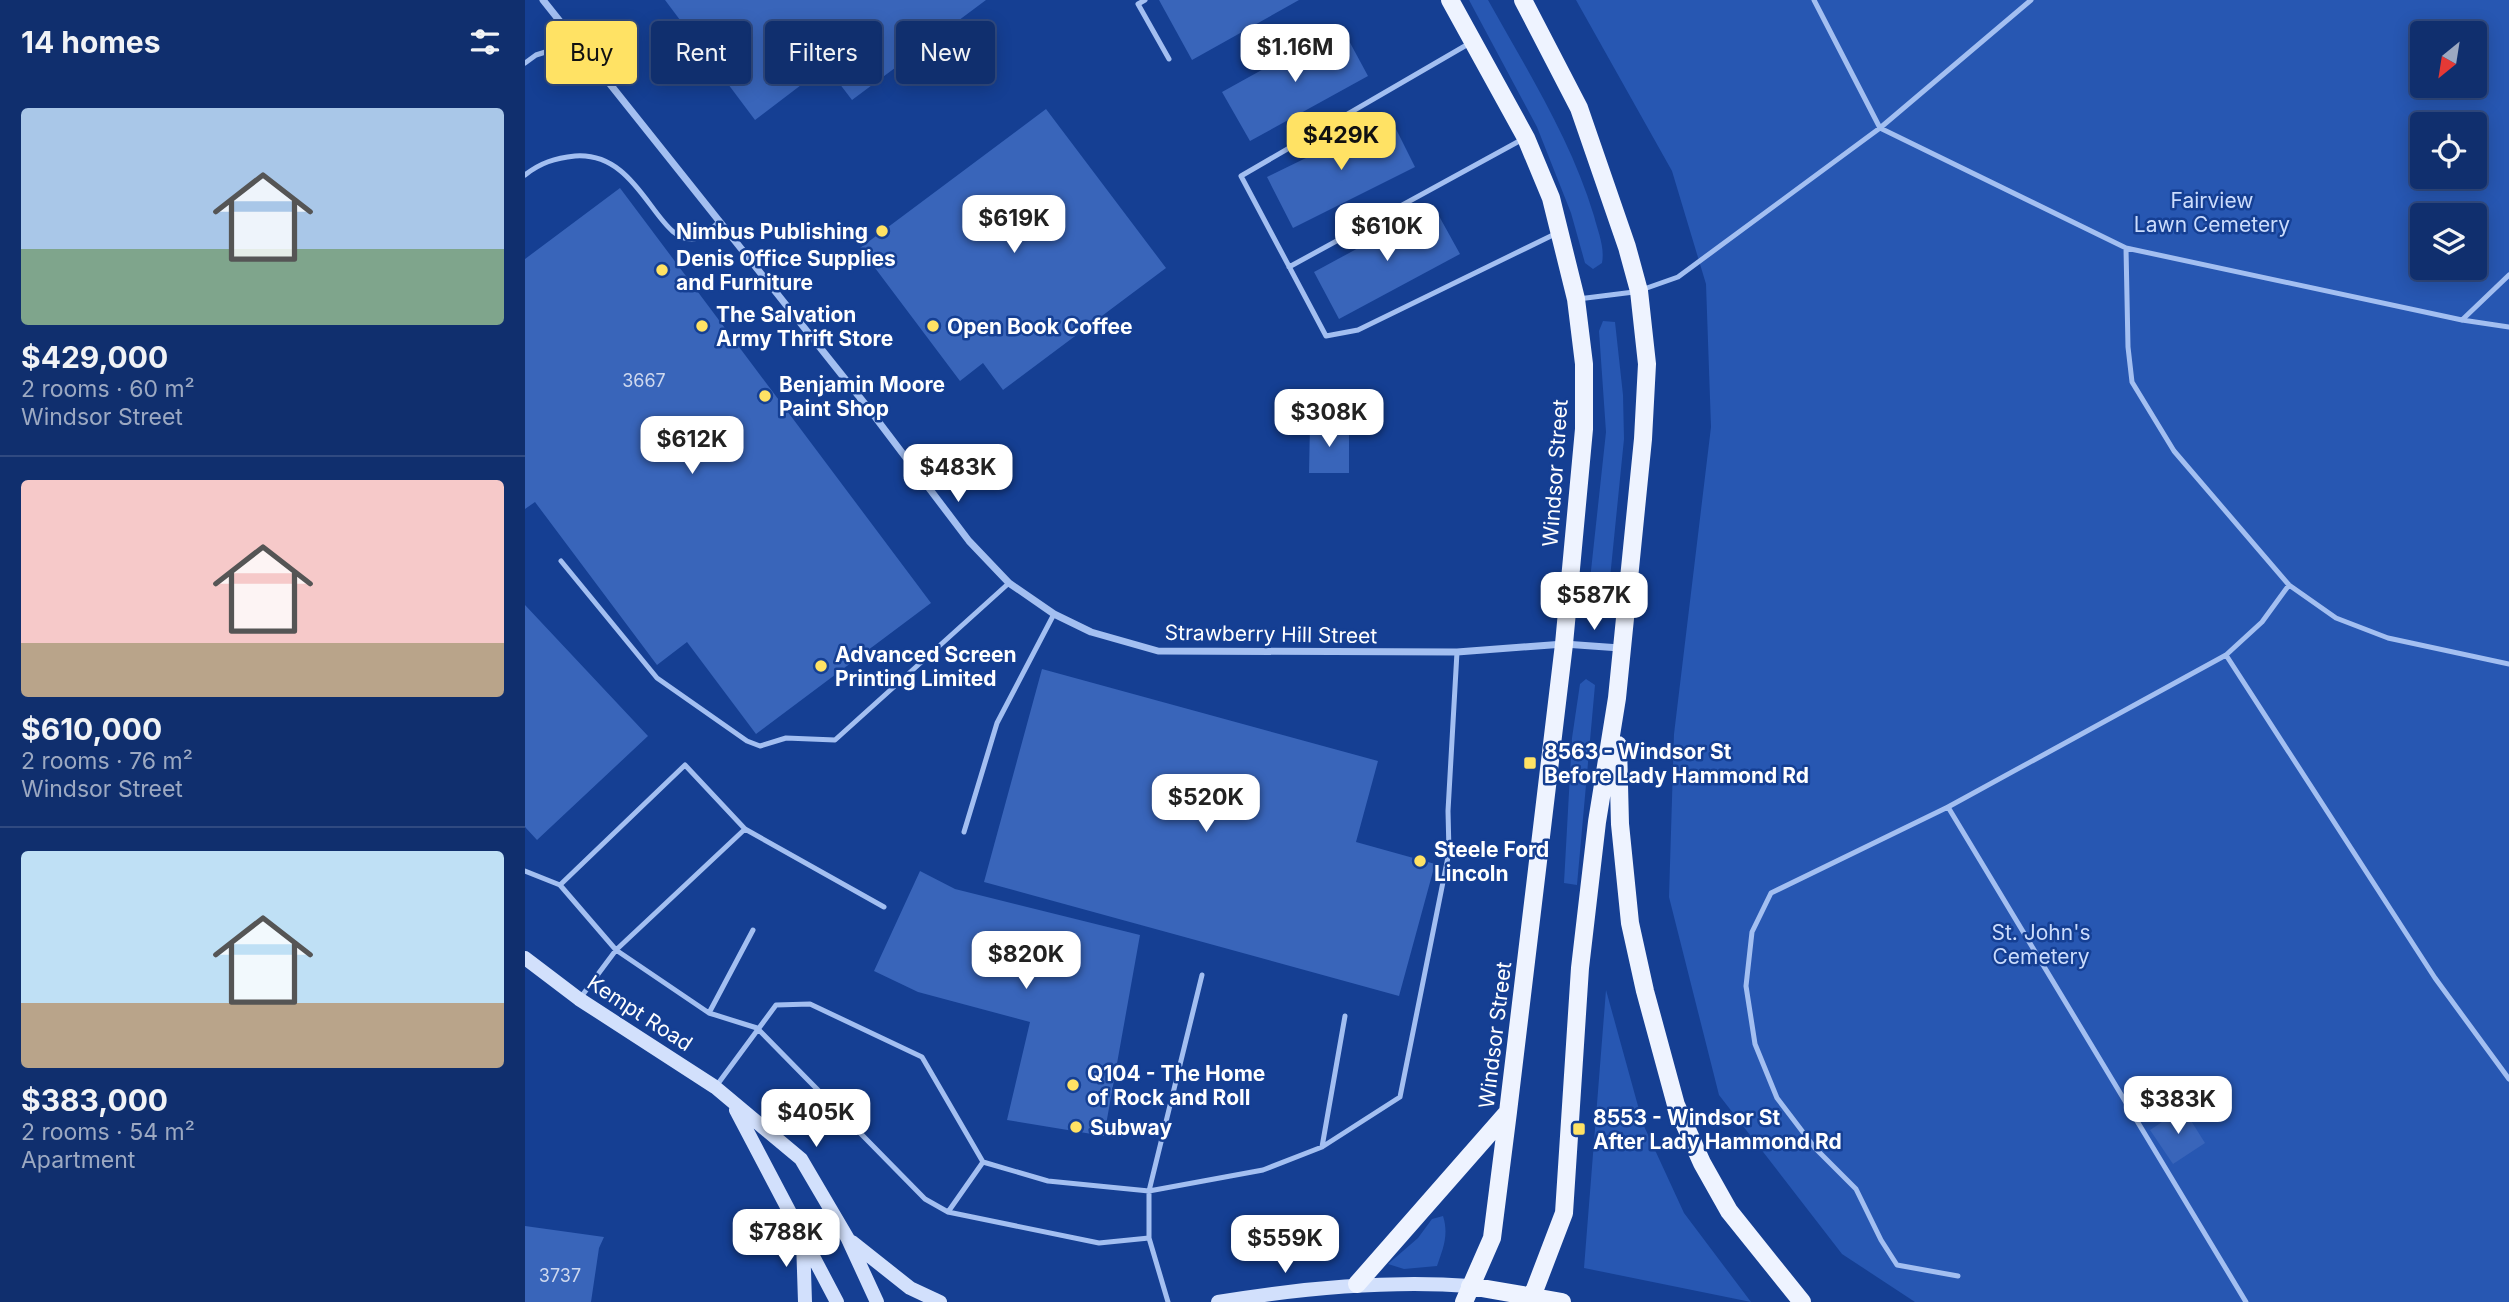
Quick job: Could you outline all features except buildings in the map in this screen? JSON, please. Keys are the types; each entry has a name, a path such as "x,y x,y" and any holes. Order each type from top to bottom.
{"main road":[{"name":"Windsor Street","path":"1450,0 1526,138 1552,198 1576,299 1584,364 1584,429 1564,644 1508,1112 1492,1238 1467,1294"},
{"path":"1523,0 1579,108 1627,247 1639,291 1647,377 1617,698 1597,822 1580,968 1564,1213 1531,1299"},
{"path":"1617,698 1620,824 1630,923 1676,1105 1702,1163 1729,1211 1802,1302"},
{"path":"1357,1284 1508,1112"},
{"path":"1467,1294 1562,1302"}],"street":[{"name":"Strawberry Hill Street","path":"543,0 560,21"},
{"name":"Strawberry Hill Street","path":"610,84 869,409 969,541 1009,583 1054,614 1091,632 1158,651 1457,652 1564,644 1622,648"},
{"name":"Kempt Road","path":"525,958 579,999 715,1087 801,1159 848,1239 877,1302"},
{"name":"Kempt Road","path":"733,1103 837,1302"},
{"path":"803,1235 805,1302"},
{"path":"848,1239 910,1288 940,1302"},
{"path":"1217,1302 1357,1284 1416,1282 1467,1294"}],"lane":[{"path":"1145,0 1138,4 1169,59"},
{"path":"1814,0 1880,128 2126,248 2462,320 2509,327"},
{"path":"1576,299 1639,291 1678,277 1880,128 2031,0"},
{"path":"1473,41 1241,176 1326,336 1358,330 1560,232"},
{"path":"525,63 546,52"},
{"path":"1289,267 1526,138"},
{"path":"525,175 557,158 584,156 608,160 626,172 666,226 683,237 698,238 720,221"},
{"path":"2126,248 2128,347 2132,382 2174,451 2289,585 2336,618 2388,638 2509,664"},
{"path":"2462,320 2509,275"},
{"path":"561,561 657,678 747,741 760,746 786,738 835,740 1009,583"},
{"path":"1958,1276 1897,1265 1881,1240 1856,1189 1815,1148 1777,1098 1755,1044 1746,986 1752,932 1771,893 1948,807 2226,655 2262,622 2289,585"},
{"path":"964,832 997,723 1054,614"},
{"path":"715,1087 776,1004 810,1004 922,1057 983,1162 1048,1181 1149,1191 1263,1170 1322,1147 1400,1097 1449,852 1448,811 1457,652"},
{"path":"2226,655 2435,978 2509,1079"},
{"path":"560,885 685,765 745,830 884,907"},
{"path":"1948,807 2246,1302"},
{"path":"579,999 616,950 745,830"},
{"path":"525,871 560,885 616,950 709,1013 757,1028 925,1199 948,1212 1099,1243 1149,1238"},
{"path":"709,1013 753,930"},
{"path":"1168,1302 1149,1238 1149,1191 1202,975"},
{"path":"1322,1147 1345,1016"},
{"path":"948,1212 983,1162"}],"green space":[{"path":"1469,0 1488,0 1561,132 1584,187 1601,240 1602,263 1593,269 1585,263 1571,213 1537,127"},
{"name":"St. John's Cemetery","path":"1576,0 2509,0 2509,1302 1915,1302 1842,1254 1719,1095 1669,897 1674,734 1711,427 1706,284 1672,171"},
{"path":"1603,321 1615,322 1623,395 1624,439 1608,598 1600,605 1592,600 1589,589 1606,432 1599,331"},
{"path":"1586,679 1595,685 1577,885 1564,883 1572,738 1580,684"},
{"path":"1606,990 1643,1124 1684,1213 1751,1302 1584,1268"},
{"path":"1443,1216 1445,1236 1437,1266 1404,1269 1388,1264 1418,1238 1432,1219"}],"place":[{"name":"Nimbus Publishing","path":"882,231"},
{"name":"Denis Office Supplies and Furniture","path":"662,270"},
{"name":"The Salvation Army Thrift Store","path":"702,326"},
{"name":"Open Book Coffee","path":"933,326"},
{"name":"Benjamin Moore Paint Shop","path":"765,396"},
{"name":"Advanced Screen Printing Limited","path":"821,666"},
{"name":"8563 - Windsor St Before Lady Hammond Rd","path":"1530,763"},
{"name":"Steele Ford Lincoln","path":"1420,861"},
{"name":"Q104 - The Home of Rock and Roll","path":"1073,1085"},
{"name":"Subway","path":"1076,1127"},
{"name":"8553 - Windsor St After Lady Hammond Rd","path":"1579,1129"}],"park label":[{"name":"Fairview Lawn Cemetery","path":"2212,212"}]}
